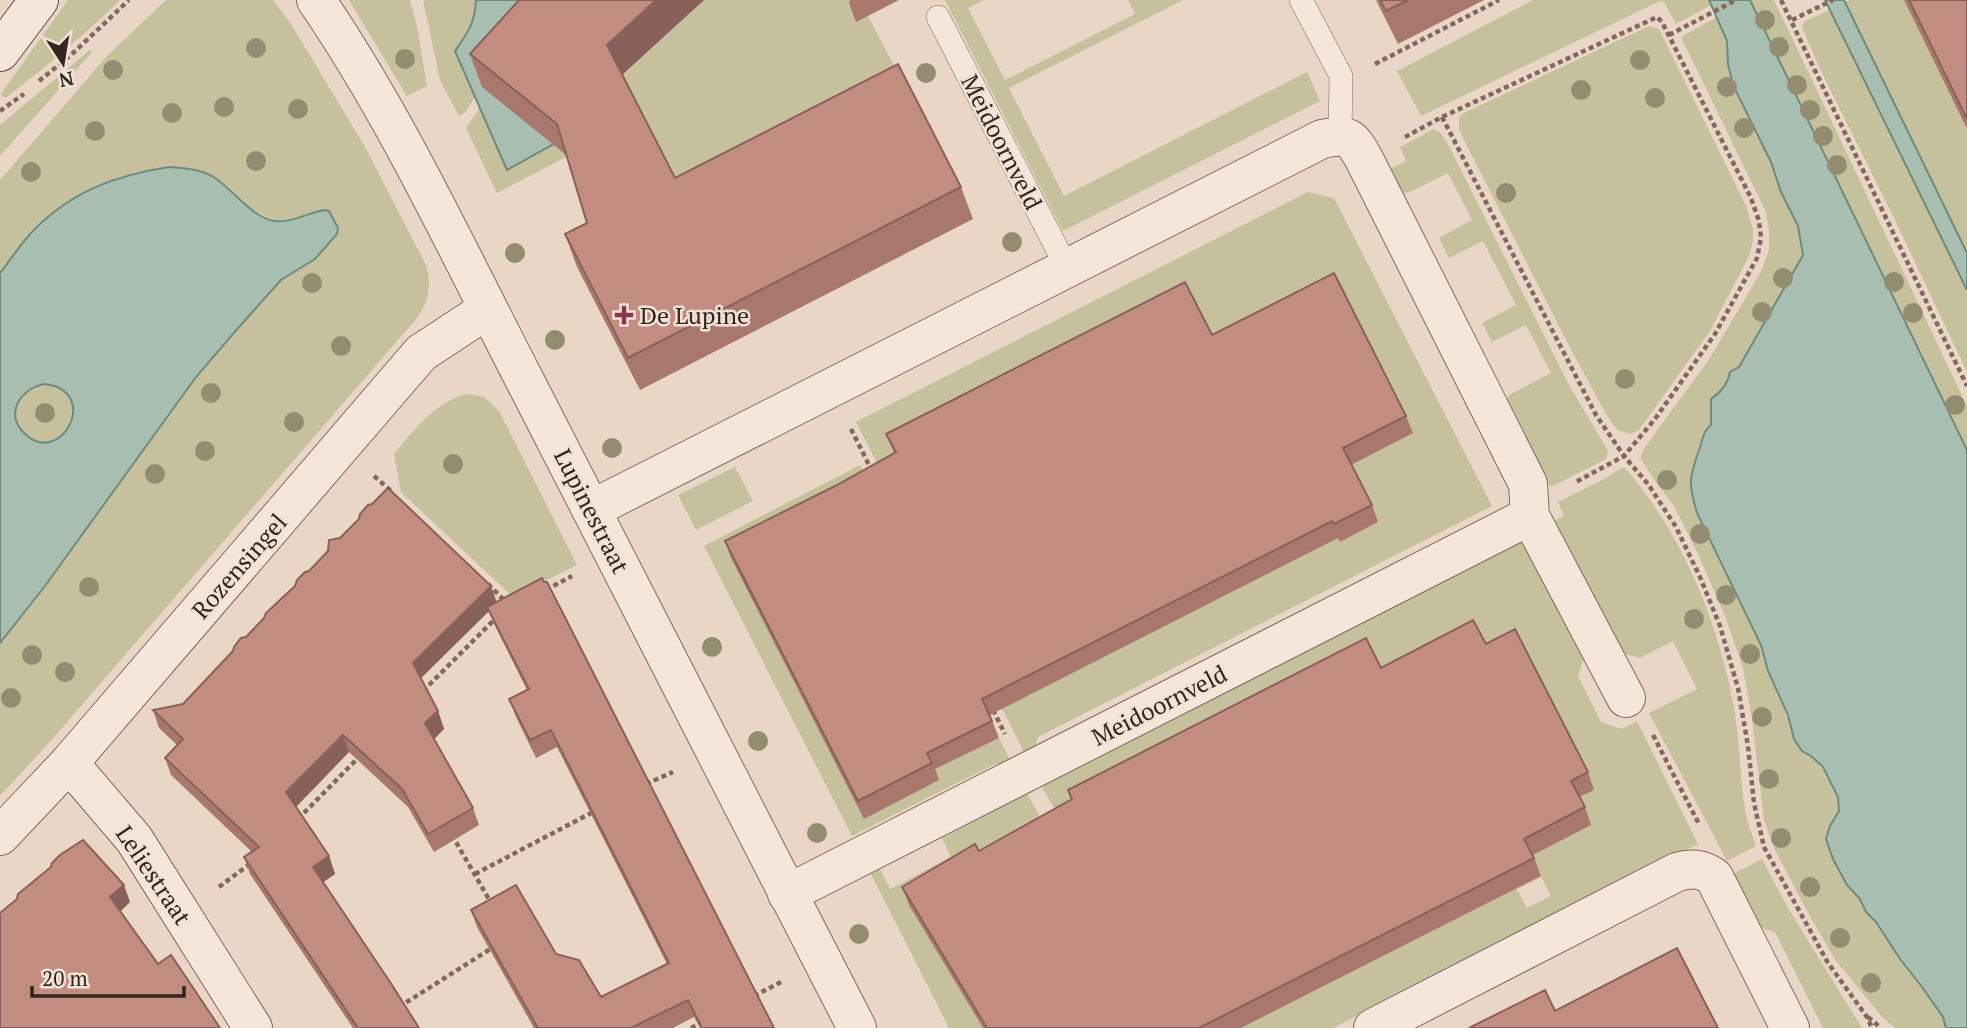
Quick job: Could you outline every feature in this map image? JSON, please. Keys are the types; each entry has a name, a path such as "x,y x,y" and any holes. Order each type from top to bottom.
{"street":[{"path":"0,52 38,0"},
{"name":"Lupinestraat","path":"316,0 351,51 389,118 857,1028"},
{"path":"592,509 1322,139 1352,147 1528,484 1530,512 1626,698"},
{"name":"Rozensingel","path":"0,836 69,763 421,353 488,309"},
{"name":"Meidoornveld","path":"787,894 1530,512"},
{"name":"Leliestraat","path":"69,763 134,839 253,1028"},
{"path":"1373,1028 1677,872 1689,869 1704,871 1714,877 1790,1028"}],"lane":[{"path":"1301,0 1341,76 1352,147"},
{"name":"Meidoornveld","path":"938,16 1067,268"}],"path":[{"path":"34,85 71,55 129,0"},
{"path":"1341,76 1360,71 1499,0"},
{"path":"1669,35 1736,0"},
{"path":"1781,0 1967,386"},
{"path":"1791,20 1833,0"},
{"path":"1352,147 1442,117 1657,17 1669,35 1751,198 1759,221 1761,238 1757,258 1715,334 1655,419 1624,456 1530,512"},
{"path":"0,111 26,92"},
{"path":"1442,117 1596,415 1624,456 1648,484 1676,527 1720,626 1738,688 1764,846 1828,963 1872,1028"},
{"path":"830,387 875,478"},
{"path":"342,445 392,493"},
{"path":"537,595 573,575"},
{"path":"483,579 513,608"},
{"path":"418,696 493,619 503,614"},
{"path":"1626,698 1644,716 1706,839 1710,875"},
{"path":"992,708 1023,774"},
{"path":"291,825 370,746"},
{"path":"641,786 674,771"},
{"path":"475,874 605,805"},
{"path":"448,828 493,905"},
{"path":"179,911 252,862"},
{"path":"389,1014 500,943"},
{"path":"751,998 822,961"},
{"path":"1867,1017 1881,1028"},
{"path":"691,1028 703,1022"}],"shaded area":[{"path":"68,0 120,0 51,62 7,97 3,97 3,91"},
{"path":"166,0 273,0 291,24 365,147 426,265 428,293 417,318 0,796 0,643 45,586 196,377 281,280 294,271 338,228 329,211 324,210 274,221 247,207 227,187 189,168 169,167 137,172 86,192 0,273 0,180 107,56"},
{"path":"349,0 410,0 427,86 407,96"},
{"path":"423,0 476,0 470,27 455,50 475,97 465,113 459,116 440,80"},
{"path":"476,0 560,0 554,144 507,170 455,51 470,27"},
{"path":"704,0 863,0 865,17 868,16 910,96 675,217 603,94"},
{"path":"945,0 983,0 968,8 1005,80 1135,14 1128,0 1183,0 1009,88 1064,196 1307,72 1320,101 1063,231"},
{"path":"1533,0 1709,0 1711,5 1676,24 1664,2 1660,1 1421,116 1397,71"},
{"path":"1709,0 1750,0 1967,450 1967,1028 1946,1028 1943,1017 1876,922 1866,912 1860,899 1847,885 1833,859 1826,839 1839,811 1838,797 1823,767 1802,751 1794,739 1788,715 1768,671 1761,645 1694,503 1692,475 1704,433 1711,425 1711,399 1728,380 1730,372 1739,367 1803,255 1798,226 1781,192 1771,162 1733,85 1728,64 1727,41"},
{"path":"1750,0 1774,0 1967,406 1967,450"},
{"path":"1825,0 1844,0 1967,253 1967,290"},
{"path":"1904,0 1967,129 1967,253 1845,2"},
{"path":"1830,10 1967,290 1967,372 1803,30 1805,21"},
{"path":"1717,17 1727,41 1729,72 1798,226 1803,255 1739,367 1734,369 1711,425 1704,432 1692,468 1692,495 1697,513 1761,645 1768,671 1802,751 1822,768 1837,795 1839,811 1830,826 1847,885 1860,899 1943,1017 1946,1028 1895,1028 1883,1018 1836,961 1808,913 1775,850 1764,820 1743,668 1725,616 1674,506 1641,459 1645,447 1708,361 1762,270 1769,250 1766,212 1681,37"},
{"path":"1649,26 1659,29 1746,206 1753,229 1753,241 1749,256 1710,331 1639,430 1630,434 1617,430 1606,414 1566,340 1464,140 1459,128 1459,117"},
{"path":"90,50 92,52 0,156 0,125"},
{"path":"480,108 507,170 554,144 568,156 497,193 466,128"},
{"path":"1434,129 1440,132 1449,146 1568,383 1608,451 1606,459 1551,487 1506,400 1509,395 1551,373 1526,325 1492,342 1482,323 1516,305 1483,241 1449,258 1439,238 1472,220 1448,173 1402,194 1386,171 1406,161 1400,147"},
{"path":"169,167 191,169 212,176 250,209 267,219 281,221 329,211 338,228 337,234 315,259 281,280 196,377 45,586 0,643 0,273 29,235 64,205 113,180","holes":["44,384 62,389 71,400 73,412 70,425 61,436 50,442 37,441 23,432 15,417 18,402 23,396"]},
{"path":"1308,192 1334,198 1492,506 1038,737 1034,751 1026,756 942,590 959,581 967,597 990,585 983,569 1010,554 1019,570 1066,546 1058,530 1084,517 1092,532 1116,521 1130,547 1150,537 1136,510 1140,508 1132,493 1158,480 1166,495 1213,471 1205,456 1243,437 1249,446 1272,435 1257,403 1233,415 1238,426 1200,445 1192,430 1145,453 1152,469 1127,483 1118,467 1071,491 1079,507 1053,520 1044,505 998,528 1005,544 977,559 969,543 946,555 953,571 936,579 856,422","holes":["1340,291 1412,433 1358,461 1285,319","1191,300 1222,361 924,512 893,451","1337,472 1346,490 1359,484 1378,522 1340,542 1312,484","1286,487 1317,548 1019,700 989,639"]},
{"path":"45,384 61,389 69,397 74,413 69,429 61,437 45,442 29,437 21,429 16,413 21,397 29,389"},
{"path":"467,394 484,397 499,411 577,565 513,597 401,492 394,454 435,410"},
{"path":"860,465 984,745 999,738 1012,764 1005,767 995,764 852,836 704,546"},
{"path":"735,467 753,501 696,530 678,495"},
{"path":"1625,468 1646,494 1682,552 1709,616 1729,681 1745,810 1756,846 1727,861 1649,713 1697,689 1673,641 1640,658 1618,652 1551,522 1564,516 1558,502"},
{"path":"1527,535 1586,651 1578,676 1601,722 1622,729 1637,721 1698,844 1333,1028 1241,1028 1495,899 1125,928 1042,787 1051,782 1057,774","holes":["1541,877 1551,896 1527,908 1517,889"]},
{"path":"1027,794 1049,833 931,941 983,1028 949,1028 871,874 880,869 890,889 951,857 942,838"},
{"path":"1762,859 1788,908 1862,1028 1823,1028 1775,932 1755,926 1729,876"}],"building":[{"path":"519,0 656,0 607,45 675,178 898,64 961,187 628,358 565,234 587,223 557,124 470,54"},
{"path":"1380,0 1408,0 1386,11"},
{"path":"1909,0 1967,0 1967,119"},
{"path":"1334,273 1406,416 1343,448 1372,505 1334,524 1332,521 982,699 992,721 927,753 932,763 858,801 725,541 896,452 886,434 1185,282 1212,335"},
{"path":"388,488 491,586 413,663 438,711 425,723 473,808 428,834 402,789 343,735 286,792 329,856 313,867 419,1028 358,1028 244,857 259,847 165,758 183,739 153,710 183,704 233,651 241,638 246,637 266,613 295,586 297,580 328,551 329,540 340,538 359,519 368,505"},
{"path":"542,578 547,582 774,1028 702,1028 688,1000 631,1028 538,1028 471,910 516,885 556,954 579,960 601,997 669,963 551,730 530,740 509,699 529,689 487,607"},
{"path":"1473,620 1486,644 1515,629 1588,772 1571,781 1585,807 1524,839 1534,858 1199,1028 987,1028 902,887 975,844 979,851 1072,799 1068,790 1366,638 1381,668"},
{"path":"83,840 124,885 110,897 158,964 171,955 220,1028 0,1028 0,913 51,867 60,855"},
{"path":"1677,948 1718,1028 1469,1028 1545,990 1555,1011"}],"place":[{"name":"De Lupine","path":"624,315"}]}
